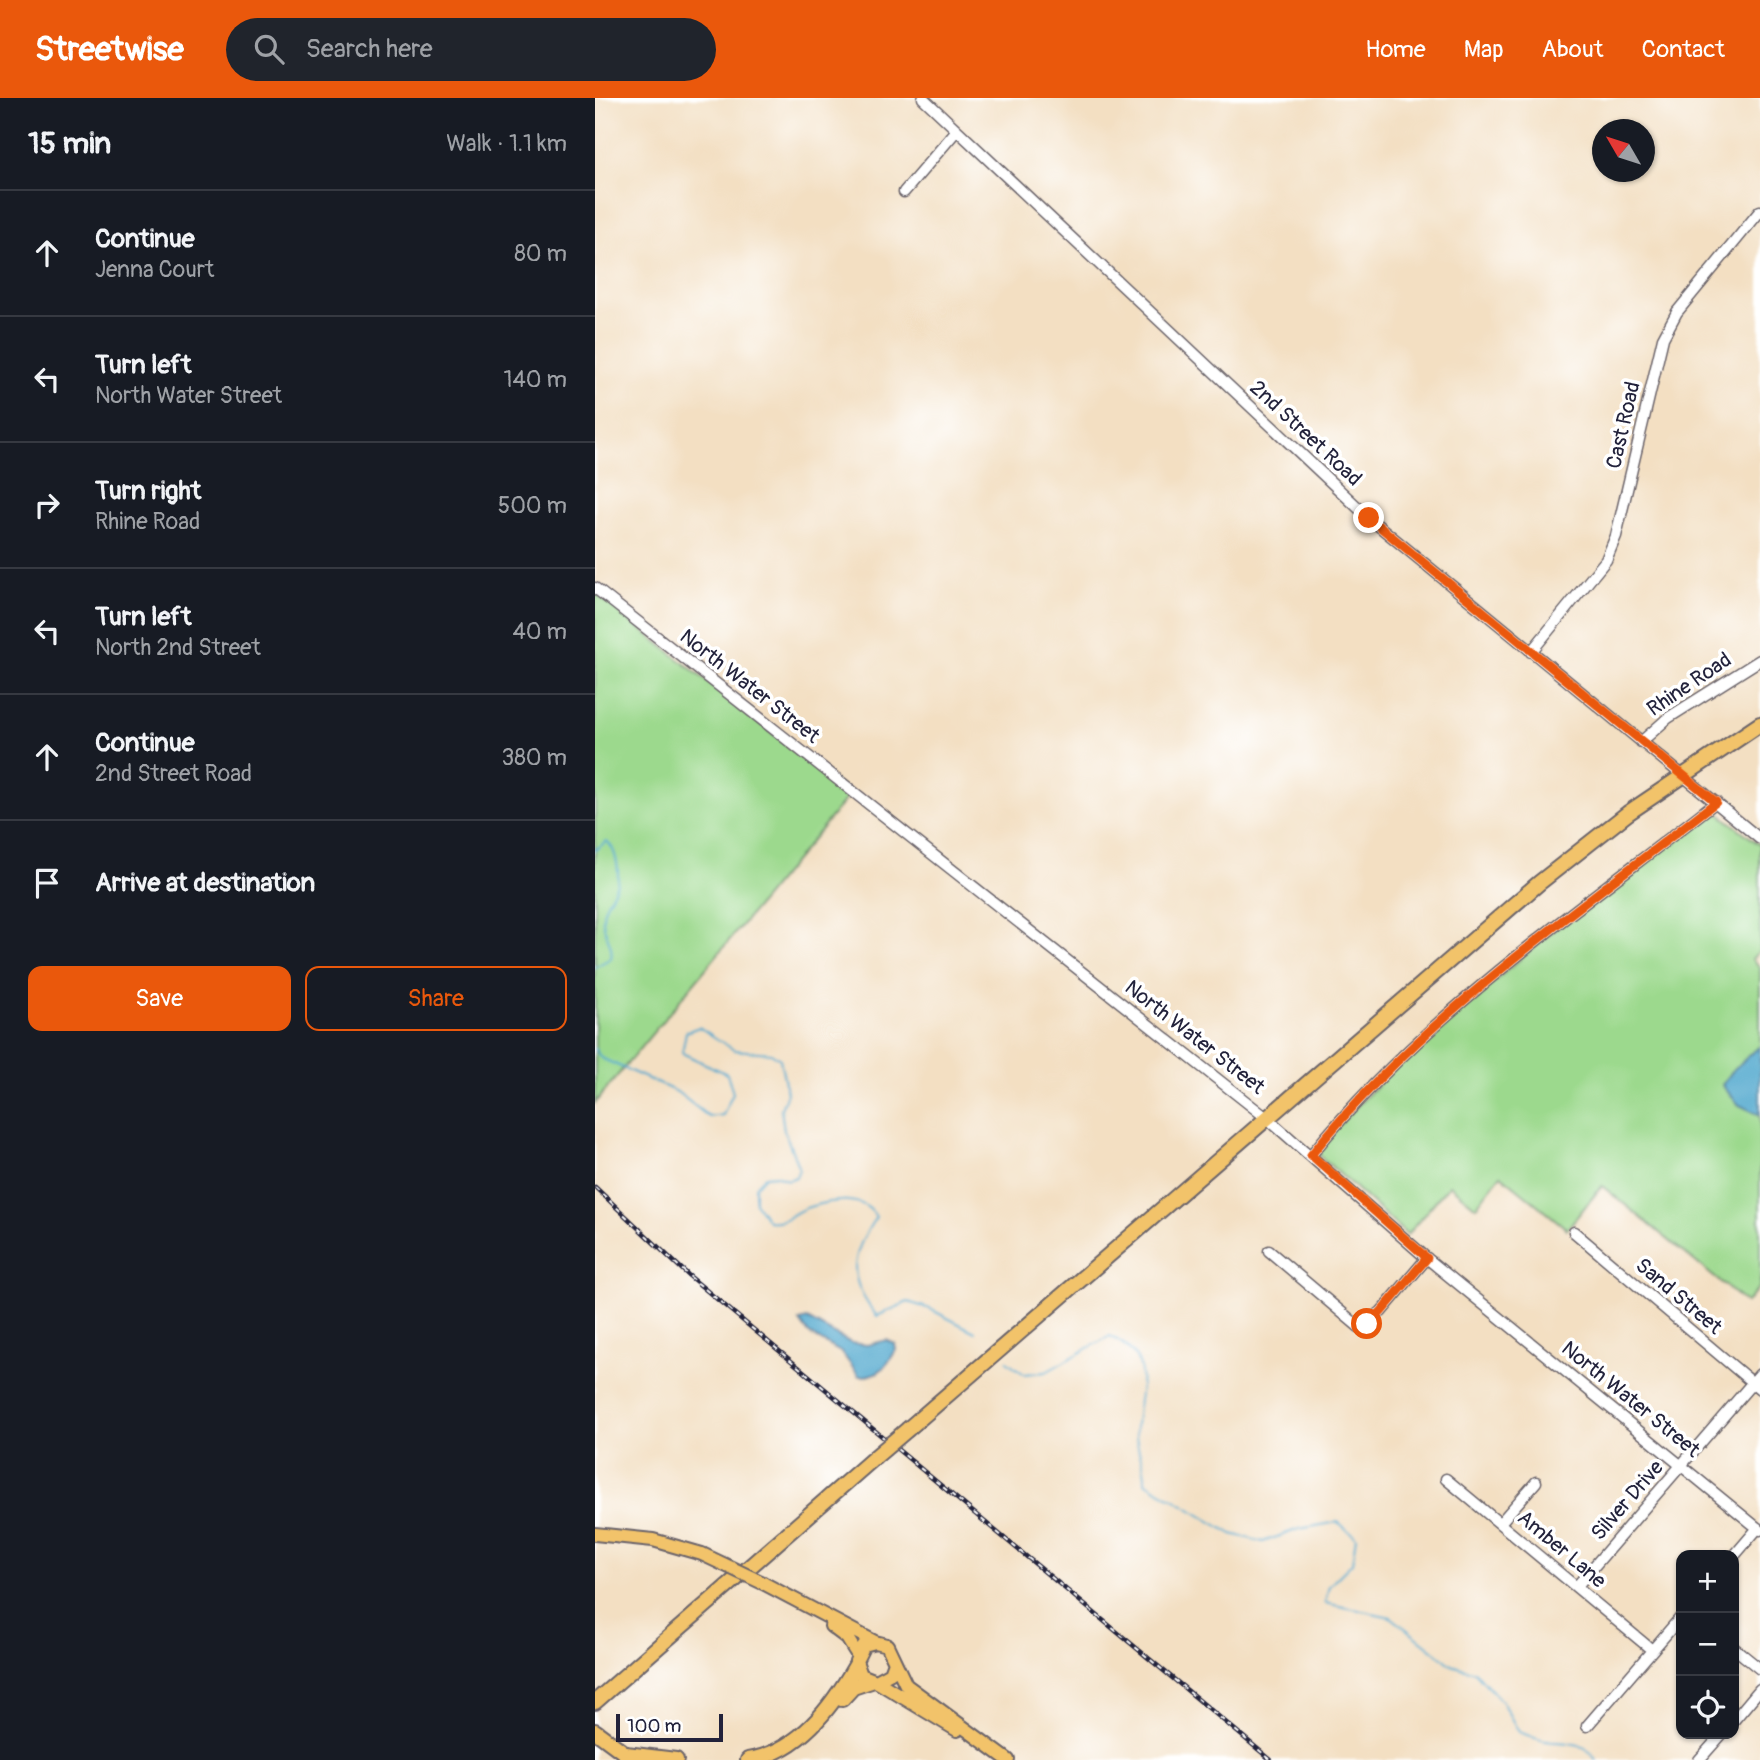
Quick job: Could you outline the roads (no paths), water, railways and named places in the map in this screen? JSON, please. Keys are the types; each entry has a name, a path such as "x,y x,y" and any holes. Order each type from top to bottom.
{"highway":[{"path":"595,1702 1539,883 1681,775 1760,724"},
{"path":"595,1694 663,1643"},
{"path":"748,1760 784,1748 805,1733 842,1689 857,1660"},
{"path":"775,1760 811,1737 853,1687 874,1681"},
{"path":"595,1731 626,1754 675,1760"},
{"path":"595,1743 622,1760"}],"main road":[{"path":"595,1534 668,1543 702,1555 887,1646 906,1685 1003,1757"},
{"path":"595,1540 621,1537"},
{"path":"763,1583 842,1633 857,1660 861,1675 1003,1757"},
{"path":"857,1660 864,1645 875,1642"},
{"path":"874,1681 891,1673 895,1662"}],"street":[{"name":"2nd Street Road","path":"923,98 1369,518 1760,839"},
{"path":"904,192 957,130"},
{"name":"Cast Road","path":"1531,652 1606,560 1616,536 1663,338 1677,312 1760,211"},
{"name":"North Water Street","path":"595,588 1269,1119 1427,1258 1759,1529"},
{"name":"Rhine Road","path":"1641,742 1668,718 1760,660"},
{"path":"1311,1155 1365,1093 1494,977 1716,802"},
{"name":"Sand Street","path":"1574,1232 1756,1386"},
{"path":"1269,1251 1359,1327 1381,1312 1427,1258"},
{"name":"Silver Drive","path":"1577,1586 1682,1465 1756,1386 1760,1374"},
{"name":"Amber Lane","path":"1446,1479 1652,1650"},
{"path":"1500,1523 1536,1482"},
{"path":"1739,1551 1759,1529"},
{"path":"1587,1726 1676,1623"},
{"path":"1739,1652 1760,1669"},
{"path":"1739,1714 1760,1689"},
{"path":"1700,1760 1718,1739"}],"water":[{"path":"1760,1046 1760,1115 1739,1105 1722,1085 1734,1069"},
{"path":"807,1319 851,1343 867,1345 887,1340 895,1344 896,1350 882,1369 872,1375 859,1376 842,1353 809,1334 800,1321"}],"waterway":[{"path":"595,850 607,841 617,860 618,872 617,883 603,914 611,958 595,967"},
{"path":"595,1049 601,1058 677,1092 709,1117 723,1115 733,1093 727,1074 682,1053 686,1032 699,1027 734,1050 771,1053 780,1059 787,1093 781,1109 784,1130 799,1169 796,1177 788,1180 776,1175 765,1176 755,1187 755,1202 768,1221 786,1219 803,1209 827,1202 846,1201 863,1205 876,1217 857,1255 856,1278 867,1303 877,1316 908,1302 930,1309 975,1332"},
{"path":"1007,1361 1024,1374 1046,1372 1110,1336 1126,1346 1140,1367 1136,1435 1145,1482 1232,1534 1263,1542 1299,1529 1338,1522 1356,1537 1352,1563 1329,1586 1325,1603 1391,1617 1452,1665 1475,1672 1502,1702 1519,1732 1543,1740 1580,1746 1596,1760"}],"railway":[{"path":"595,1187 688,1275 1271,1760"}]}
